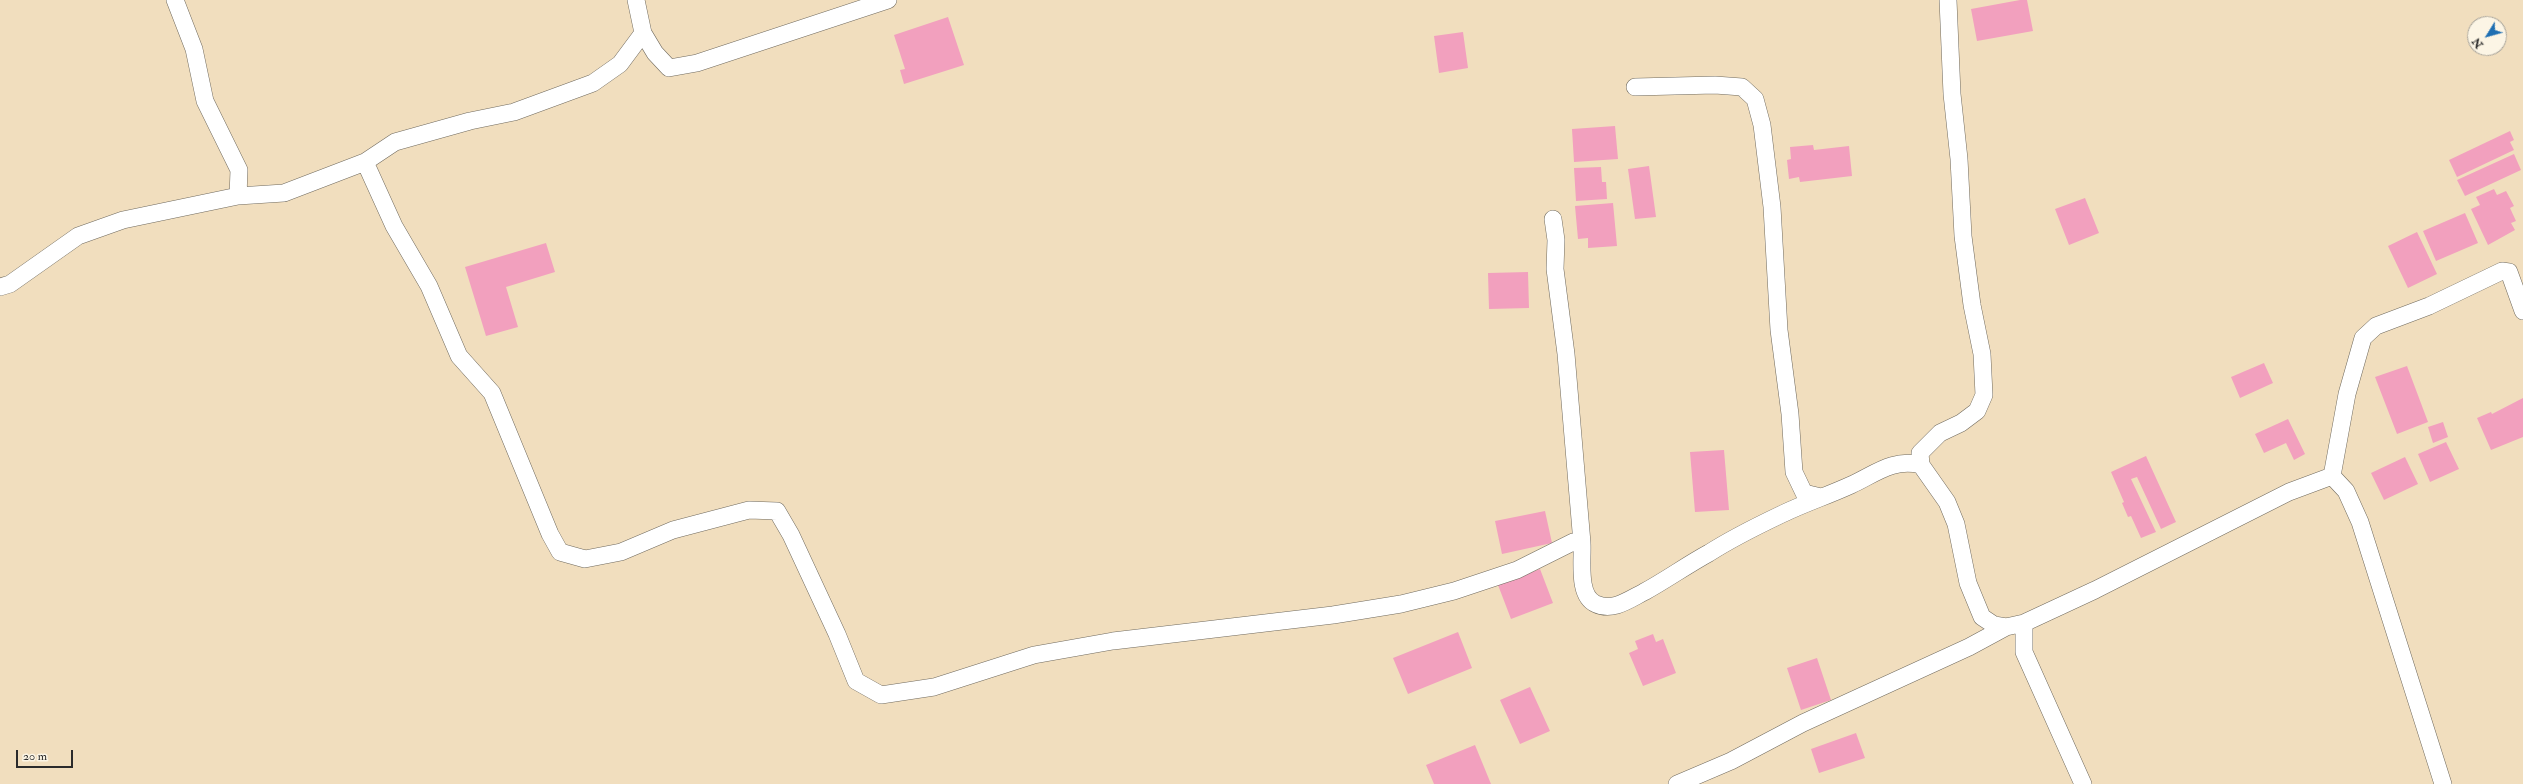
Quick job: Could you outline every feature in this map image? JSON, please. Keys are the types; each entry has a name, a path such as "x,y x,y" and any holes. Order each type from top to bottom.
{"street":[{"path":"174,0 194,49 205,101 239,170 238,196"},
{"path":"636,0 642,33 655,53 669,68 697,63 888,0"},
{"path":"1948,0 1952,94 1963,236 1972,305 1982,354 1984,395 1977,411 1961,423 1940,433 1920,453 1921,464 1947,502 1956,524 1968,583 1982,617 1994,625 2006,627"},
{"path":"0,287 10,284 78,236 123,220 238,196 284,193 365,162 395,142 470,121 514,112 593,83 620,64 642,33"},
{"path":"1635,87 1722,85 1742,87 1755,99 1762,125 1772,207 1779,330 1790,414 1794,472 1804,493 1821,498"},
{"path":"365,162 394,226 429,286 459,356 492,393 550,534 560,552 586,559 621,552 673,530 749,510 777,511 791,535 837,634 856,681 881,695 934,687 1034,655 1113,641 1333,615 1401,604 1454,592 1517,570 1573,542 1582,543"},
{"path":"1552,219 1556,240 1555,269 1566,354 1582,543 1582,576 1587,596 1595,604 1607,607 1623,603 1655,586 1710,552 1780,515 1821,498 1886,467 1907,461 1921,464"},
{"path":"2332,476 2355,358 2363,338 2376,326 2429,306 2502,271 2509,272 2515,283 2523,311"},
{"path":"1677,784 1731,761 1803,723 1969,648 2006,627 2024,623 2224,526 2289,492 2332,476"},
{"path":"2332,476 2346,491 2360,522 2444,784"},
{"path":"2024,623 2024,652 2083,784"}],"building":[{"path":"2027,0 2033,31 1977,41 1971,9"},
{"path":"948,17 964,65 904,84 900,70 905,69 894,35"},
{"path":"1463,32 1468,68 1439,73 1434,36"},
{"path":"1615,126 1618,159 1574,162 1572,129"},
{"path":"2510,131 2514,140 2510,142 2514,150 2457,177 2449,160"},
{"path":"1813,145 1814,150 1849,146 1852,176 1800,182 1799,177 1789,179 1787,160 1791,159 1790,147"},
{"path":"2514,154 2521,170 2465,196 2457,180"},
{"path":"1649,166 1656,217 1635,219 1628,169"},
{"path":"1601,167 1602,182 1606,182 1607,199 1576,201 1574,168"},
{"path":"2494,189 2497,195 2506,191 2514,206 2510,208 2516,221 2511,223 2515,230 2488,245 2471,209 2480,205 2476,197"},
{"path":"2085,198 2099,233 2069,245 2055,209"},
{"path":"1613,203 1617,246 1588,248 1588,238 1578,239 1575,206"},
{"path":"2465,213 2478,243 2436,261 2423,231"},
{"path":"2417,232 2437,274 2408,288 2388,246"},
{"path":"546,243 555,272 506,287 518,327 486,336 465,267"},
{"path":"1528,272 1529,308 1489,309 1488,273"},
{"path":"2264,363 2273,383 2240,398 2231,377"},
{"path":"2407,366 2428,422 2397,434 2375,377"},
{"path":"2523,398 2523,437 2491,450 2477,418 2491,412 2492,414"},
{"path":"2288,419 2305,454 2294,460 2286,443 2264,453 2255,434"},
{"path":"2443,422 2448,437 2433,443 2428,427"},
{"path":"2446,442 2459,469 2430,482 2418,454"},
{"path":"1724,450 1729,510 1695,512 1690,452"},
{"path":"2146,456 2176,522 2161,529 2137,477 2131,479 2156,532 2141,538 2131,516 2128,517 2122,503 2124,502 2111,472"},
{"path":"2405,457 2418,484 2384,500 2371,473"},
{"path":"1545,511 1552,543 1502,554 1495,521"},
{"path":"1540,569 1553,603 1511,619 1498,585"},
{"path":"1458,632 1472,668 1408,694 1393,658"},
{"path":"1653,634 1656,642 1663,639 1676,673 1643,686 1629,653 1638,649 1635,641"},
{"path":"1817,658 1831,700 1801,710 1787,668"},
{"path":"1530,687 1550,731 1520,744 1500,700"},
{"path":"1856,733 1865,758 1819,773 1811,749"},
{"path":"1475,745 1491,784 1434,784 1426,765"}]}
